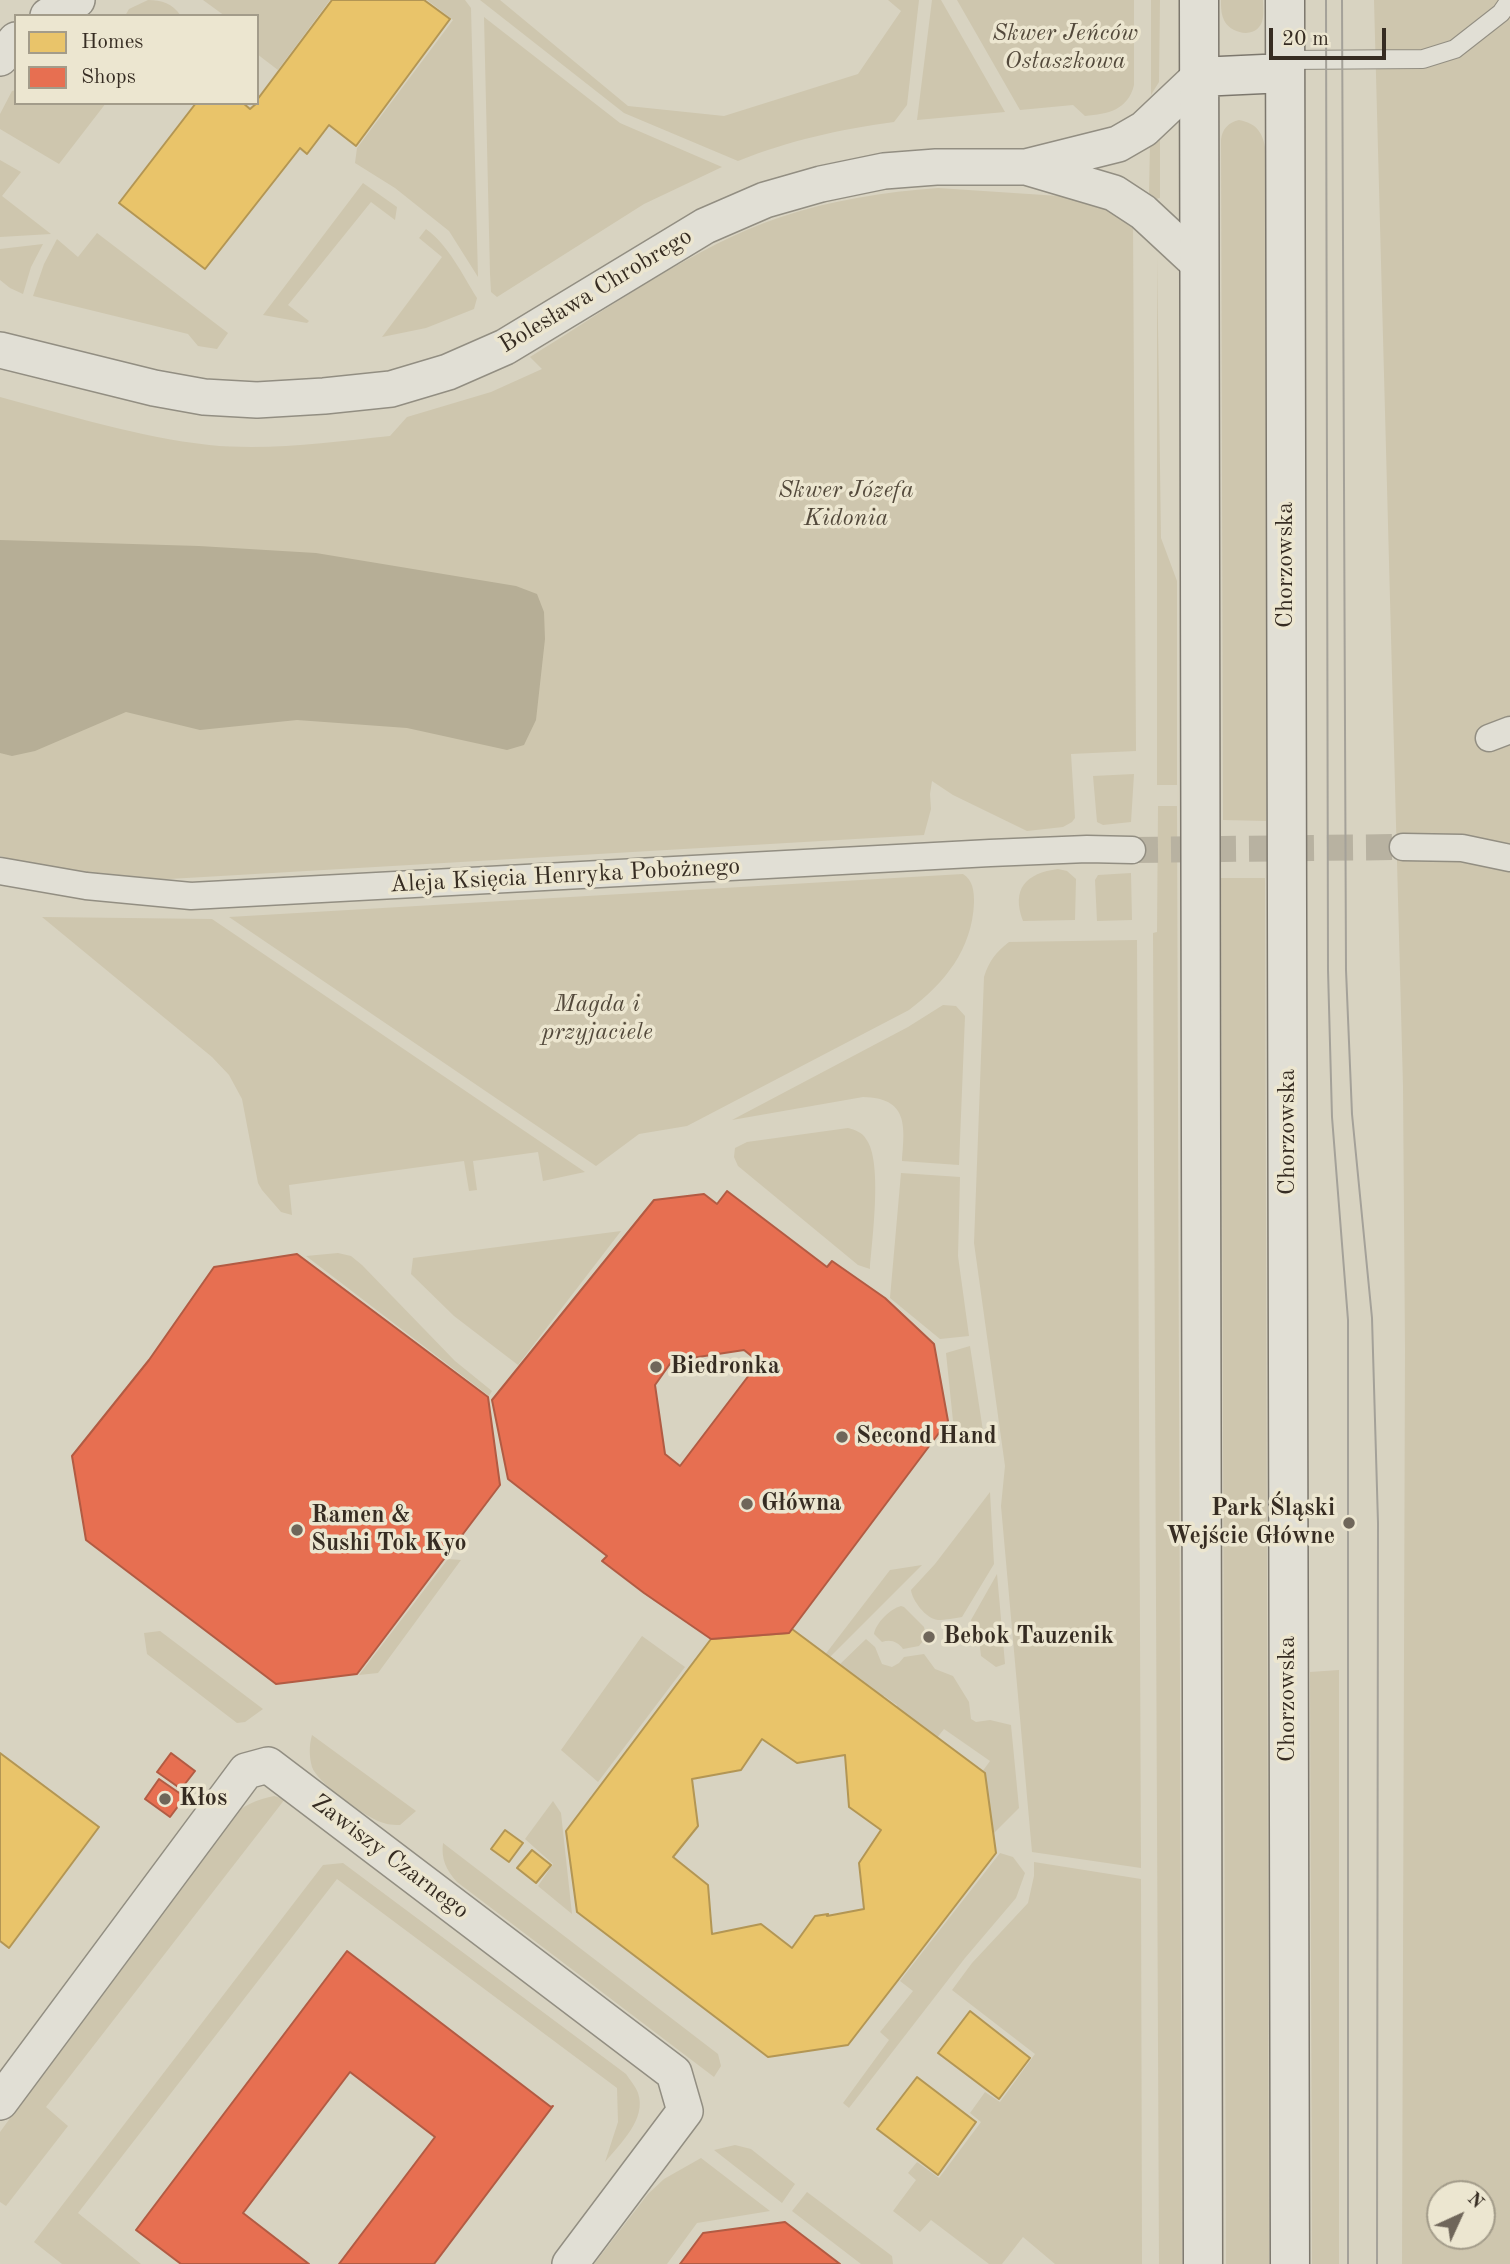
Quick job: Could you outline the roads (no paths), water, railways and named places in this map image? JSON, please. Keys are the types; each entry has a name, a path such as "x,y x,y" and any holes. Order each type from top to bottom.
{"main road":[{"path":"1199,0 1203,2264"},
{"name":"Chorzowska","path":"1284,0 1290,2264"},
{"path":"1199,77 1285,67"}],"street":[{"path":"52,14 77,0"},
{"path":"0,58 14,42"},
{"name":"Bolesława Chrobrego","path":"0,350 154,388 204,397 257,400 391,389 448,372 505,347 705,226 765,200 821,184 884,171 936,167 1026,167 1118,144 1144,129 1199,77"},
{"name":"Bolesława Chrobrego","path":"1026,167 1114,193 1143,212 1199,264"},
{"path":"1403,847 1462,848 1510,858"},
{"name":"Aleja Księcia Henryka Pobożnego","path":"0,871 86,887 191,896 981,854 1087,849 1132,850"},
{"name":"Zawiszy Czarnego","path":"0,2102 246,1771 268,1765 674,2073 685,2110 570,2264"}],"lane":[{"path":"1285,67 1423,59 1455,48 1501,13 1510,0"}],"tunnel":[{"path":"1132,850 1403,847"}],"tram line":[{"path":"1326,0 1328,970 1332,1117 1348,1320 1348,2264"},
{"path":"1342,0 1346,970 1352,1114 1372,1318 1378,1523 1377,2264"}],"place":[{"name":"Biedronka","path":"656,1367"},
{"name":"Second Hand","path":"842,1437"},
{"name":"Główna","path":"747,1504"},
{"name":"Park Śląski Wejście Główne","path":"1349,1523"},
{"name":"Ramen & Sushi Tok Kyo","path":"297,1530"},
{"name":"Bebok Tauzenik","path":"929,1637"},
{"name":"Kłos","path":"165,1799"}],"park label":[{"name":"Skwer Jeńców Ostaszkowa","path":"1065,48"},
{"name":"Skwer Józefa Kidonia","path":"846,505"},
{"name":"Magda i przyjaciele","path":"597,1019"}]}
